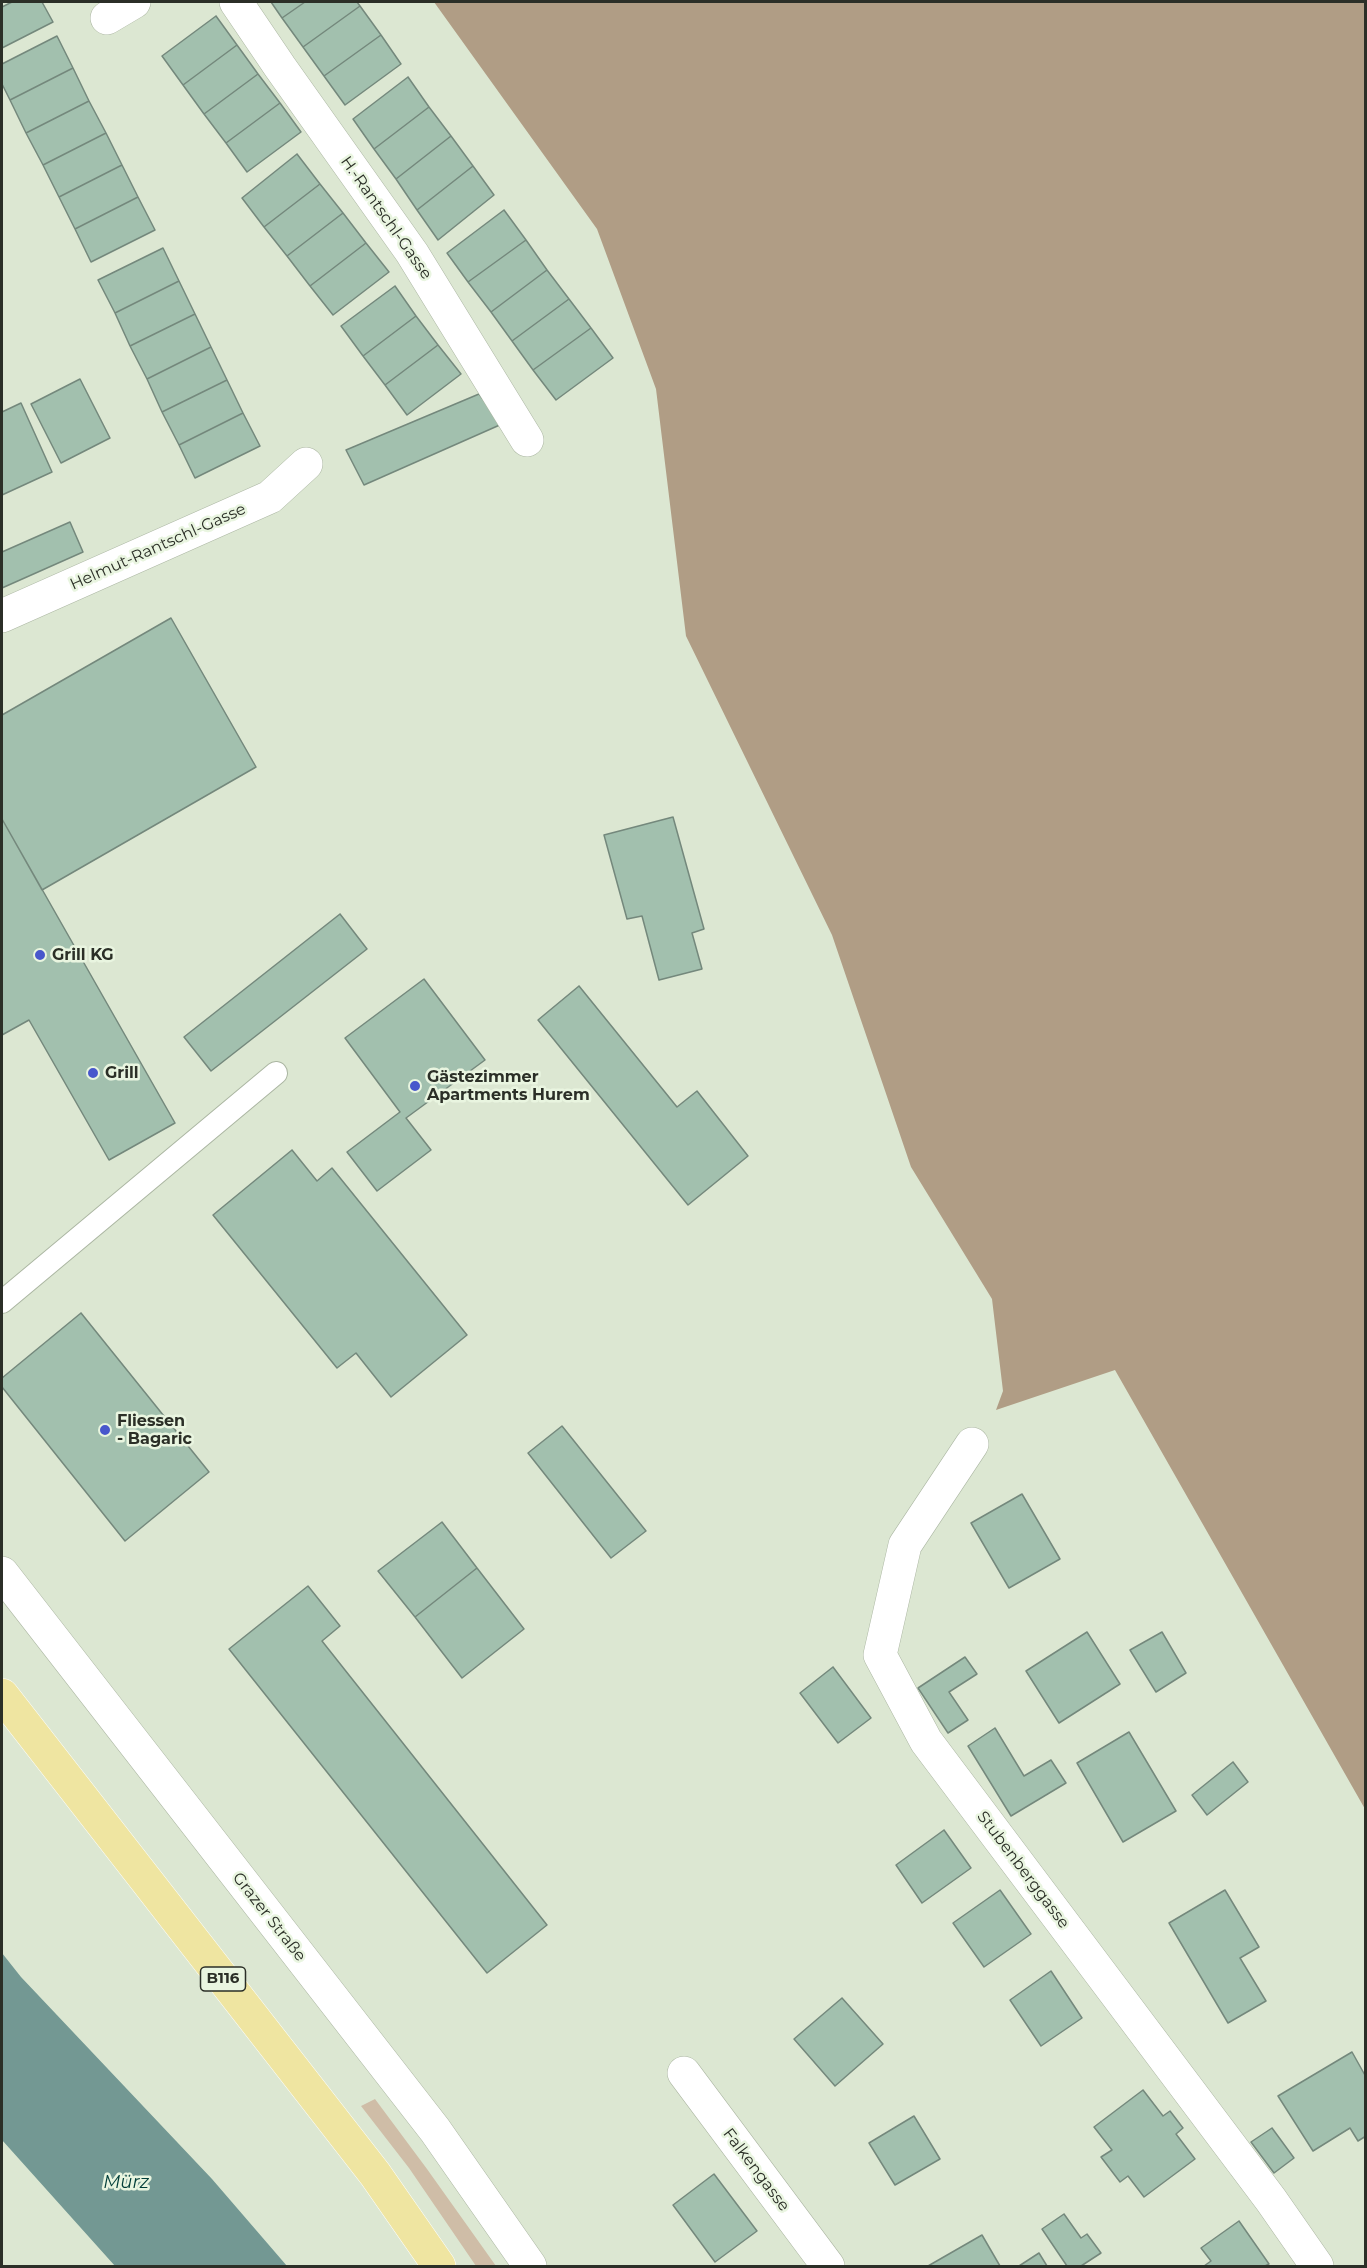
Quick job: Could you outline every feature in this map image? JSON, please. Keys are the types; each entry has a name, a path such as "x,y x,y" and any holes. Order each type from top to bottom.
{"main road":[{"name":"B116","path":"2,1695 367,2164 439,2266"}],"street":[{"path":"107,18 134,2"},
{"name":"H.-Rantschl-Gasse","path":"236,2 279,67 412,253 527,440"},
{"name":"Helmut-Rantschl-Gasse","path":"2,616 270,497 306,464"},
{"name":"Stubenberggasse","path":"972,1444 905,1545 880,1655 926,1741 1257,2181 1317,2266"},
{"name":"Grazer Straße","path":"2,1573 435,2130 530,2266"},
{"name":"Falkengasse","path":"684,2073 828,2266"}],"lane":[{"path":"2,1302 276,1073"}],"shaded area":[{"path":"434,2 1365,2 1365,1809 1115,1370 996,1410 1003,1391 992,1299 911,1167 832,935 686,636 656,389 597,229"},
{"path":"375,2099 496,2266 476,2266 409,2168 361,2106"}],"water":[{"name":"Mürz","path":"2,1953 21,1977 212,2179 287,2266 115,2266 2,2140"}],"building":[{"path":"12,2 42,2 53,22 2,48 2,7"},
{"path":"271,2 305,2 282,18"},
{"path":"305,2 357,2 360,6 303,47 282,18"},
{"path":"360,6 381,35 324,76 303,47"},
{"path":"216,16 237,45 183,85 162,56"},
{"path":"381,35 401,64 345,105 324,76"},
{"path":"57,36 73,68 10,100 2,84 2,64"},
{"path":"237,45 258,74 204,114 183,85"},
{"path":"73,68 89,101 26,133 10,100"},
{"path":"258,74 280,103 226,143 204,114"},
{"path":"408,77 429,107 374,149 353,119"},
{"path":"89,101 106,133 43,165 26,133"},
{"path":"280,103 301,132 247,172 226,143"},
{"path":"429,107 451,136 396,179 374,149"},
{"path":"106,133 122,165 59,197 43,165"},
{"path":"451,136 473,166 417,210 396,179"},
{"path":"297,154 320,184 264,227 242,198"},
{"path":"122,165 138,197 75,229 59,197"},
{"path":"473,166 494,195 438,240 417,210"},
{"path":"320,184 343,213 287,256 264,227"},
{"path":"138,197 155,230 91,262 75,229"},
{"path":"504,210 526,240 468,282 447,253"},
{"path":"343,213 366,243 310,286 287,256"},
{"path":"526,240 547,270 491,312 468,282"},
{"path":"366,243 389,272 333,315 310,286"},
{"path":"163,248 179,281 115,313 98,280"},
{"path":"547,270 569,299 512,341 491,312"},
{"path":"179,281 195,314 130,346 115,313"},
{"path":"395,286 416,316 363,356 341,326"},
{"path":"569,299 591,328 533,370 512,341"},
{"path":"195,314 211,347 147,379 130,346"},
{"path":"416,316 438,345 385,385 363,356"},
{"path":"591,328 613,358 556,400 533,370"},
{"path":"438,345 461,374 407,415 385,385"},
{"path":"211,347 227,380 162,412 147,379"},
{"path":"80,379 110,438 61,463 31,404"},
{"path":"227,380 243,413 179,445 162,412"},
{"path":"479,394 502,424 364,485 346,450"},
{"path":"21,403 52,472 2,495 2,412"},
{"path":"243,413 260,446 195,478 179,445"},
{"path":"70,522 83,552 2,588 2,552"},
{"path":"171,618 256,767 42,890 2,819 2,715"},
{"path":"673,817 704,929 692,933 702,969 659,980 642,916 627,919 604,835"},
{"name":"Grill KG","path":"2,819 175,1123 109,1160 29,1020 2,1035"},
{"path":"340,914 367,949 211,1071 184,1037"},
{"name":"Gästezimmer Apartments Hurem","path":"424,979 485,1060 406,1118 431,1150 377,1191 347,1152 400,1112 345,1038"},
{"path":"579,986 677,1107 697,1091 748,1156 688,1205 538,1020"},
{"path":"292,1150 317,1181 332,1168 467,1335 391,1397 356,1353 337,1368 213,1215"},
{"name":"Fliessen - Bagaric","path":"81,1313 209,1472 125,1541 2,1387 2,1378"},
{"path":"562,1426 646,1531 611,1558 528,1453"},
{"path":"1022,1494 1060,1559 1009,1588 971,1523"},
{"path":"442,1522 477,1568 415,1617 378,1571"},
{"path":"477,1568 524,1629 462,1678 415,1617"},
{"path":"308,1586 340,1626 322,1641 547,1925 487,1973 229,1649"},
{"path":"1087,1632 1120,1684 1059,1723 1026,1671"},
{"path":"1162,1632 1186,1673 1156,1692 1130,1650"},
{"path":"965,1657 977,1674 949,1692 968,1720 948,1733 918,1688"},
{"path":"833,1667 871,1718 838,1743 800,1693"},
{"path":"995,1728 1024,1776 1051,1760 1066,1783 1011,1816 968,1746"},
{"path":"1129,1732 1176,1811 1123,1842 1077,1763"},
{"path":"1233,1762 1248,1782 1207,1815 1192,1795"},
{"path":"944,1830 971,1868 922,1903 896,1865"},
{"path":"1000,1890 1031,1934 984,1967 953,1923"},
{"path":"1225,1890 1259,1947 1240,1958 1266,2001 1228,2023 1169,1923"},
{"path":"1051,1971 1082,2018 1041,2046 1010,2000"},
{"path":"842,1998 883,2044 835,2086 794,2039"},
{"path":"1352,2052 1366,2077 1366,2136 1358,2141 1350,2128 1313,2151 1278,2096"},
{"path":"1143,2090 1163,2116 1170,2111 1183,2128 1176,2134 1195,2159 1144,2197 1128,2176 1120,2182 1101,2157 1112,2150 1094,2127"},
{"path":"914,2116 940,2159 895,2185 869,2143"},
{"path":"1272,2128 1294,2158 1274,2173 1251,2142"},
{"path":"714,2174 757,2231 715,2262 673,2205"},
{"path":"1064,2214 1081,2238 1087,2234 1101,2253 1081,2266 1067,2266 1042,2229"},
{"path":"1239,2221 1269,2264 1265,2266 1204,2266 1211,2261 1201,2248"},
{"path":"982,2235 1000,2266 928,2266"},
{"path":"1039,2253 1047,2266 1019,2266"}],"place":[{"name":"Grill KG","path":"40,955"},
{"name":"Grill","path":"93,1073"},
{"name":"Gästezimmer Apartments Hurem","path":"415,1086"},
{"name":"Fliessen - Bagaric","path":"105,1430"}]}
